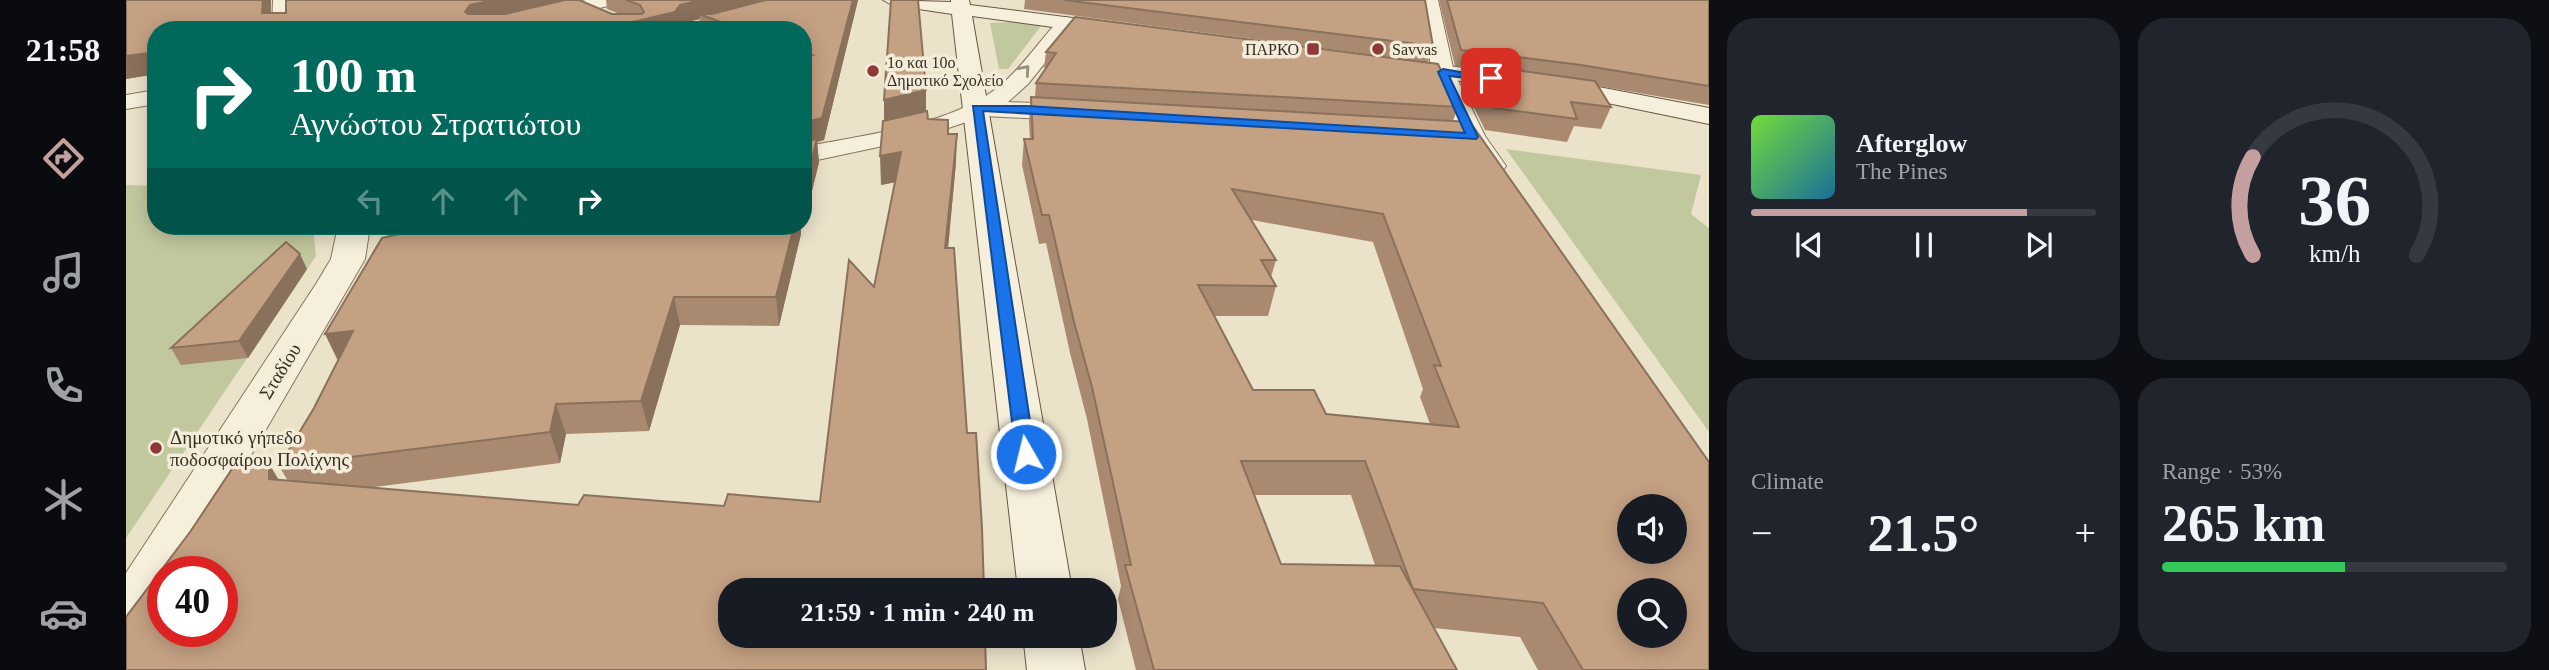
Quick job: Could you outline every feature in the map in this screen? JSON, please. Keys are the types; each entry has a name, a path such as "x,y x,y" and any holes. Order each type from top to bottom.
{"street":[{"path":"282,0 282,21"},
{"path":"513,21 572,3 610,0"},
{"path":"724,21 802,0"},
{"path":"892,0 961,5 1134,32"},
{"path":"1429,0 1458,136 1510,194"},
{"path":"572,3 613,21"},
{"path":"961,5 1043,578"},
{"path":"812,153 931,126 1004,94 1067,23 1087,8"},
{"path":"1376,64 1597,93 1709,116"},
{"path":"126,102 147,98"},
{"path":"977,108 1110,114"},
{"name":"Σταδίου","path":"126,619 359,246"},
{"path":"1053,648 1056,670"}],"green space":[{"path":"1016,22 1041,26 1008,69 999,69 990,23"},
{"path":"1506,149 1701,175 1691,214 1709,228 1709,432"},
{"name":"Δημοτικό γήπεδο ποδοσφαίρου Πολίχνης","path":"126,185 147,186 147,235 314,235 316,256 126,538"}],"building":[{"path":"126,0 263,0 262,13 286,13 286,0 494,0 470,5 465,12 505,14 565,0 579,0 612,14 642,14 644,12 640,5 626,0 701,0 680,5 675,12 637,21 147,21 147,53 126,56"},
{"path":"766,0 853,0 822,118 812,121 812,21 718,21 699,14 712,14"},
{"path":"891,0 918,0 926,90 884,100"},
{"path":"1064,0 1425,0 1433,46"},
{"path":"1447,0 1709,0 1709,86 1581,65 1461,50"},
{"path":"1075,17 1438,64 1458,107 1036,83 1056,53 1046,52"},
{"path":"1471,64 1595,81 1611,107 1571,102 1577,119 1493,108"},
{"path":"1031,97 1470,122 1709,462 1709,670 1583,670 1543,603 1413,589 1365,461 1241,461 1281,564 1400,566 1457,670 1154,670 1125,565 1131,565 1092,387 1049,215 1042,215 1024,139 1033,139","holes":["1232,189 1383,214 1441,366 1434,365 1459,427 1326,414 1314,390 1253,390 1198,285 1276,286 1261,260 1276,260"]},
{"path":"927,111 928,119 948,120 948,134 957,134 945,248 954,248 967,433 976,433 984,578 718,578 718,648 985,648 986,670 126,670 126,617 147,589 147,647 238,647 238,556 172,556 232,469 269,464 269,479 578,505 584,495 724,506 728,494 820,502 849,260 874,287 901,152 880,156 883,121"},
{"path":"817,139 812,159 812,140"},
{"path":"395,235 792,235 776,297 674,297 641,401 556,404 550,432 279,466 314,408 353,331 325,334 382,238"},
{"path":"286,242 300,254 239,341 171,348"}],"place":[{"name":"ΠΑΡΚΟ","path":"1313,49"},
{"name":"Savvas","path":"1378,49"},
{"name":"1ο και 10ο Δημοτικό Σχολείο","path":"873,71"},
{"name":"Δημοτικό γήπεδο ποδοσφαίρου Πολίχνης","path":"156,448"}],"route":[{"path":"1026,454 977,108 1472,137 1443,72 1491,78"}]}
